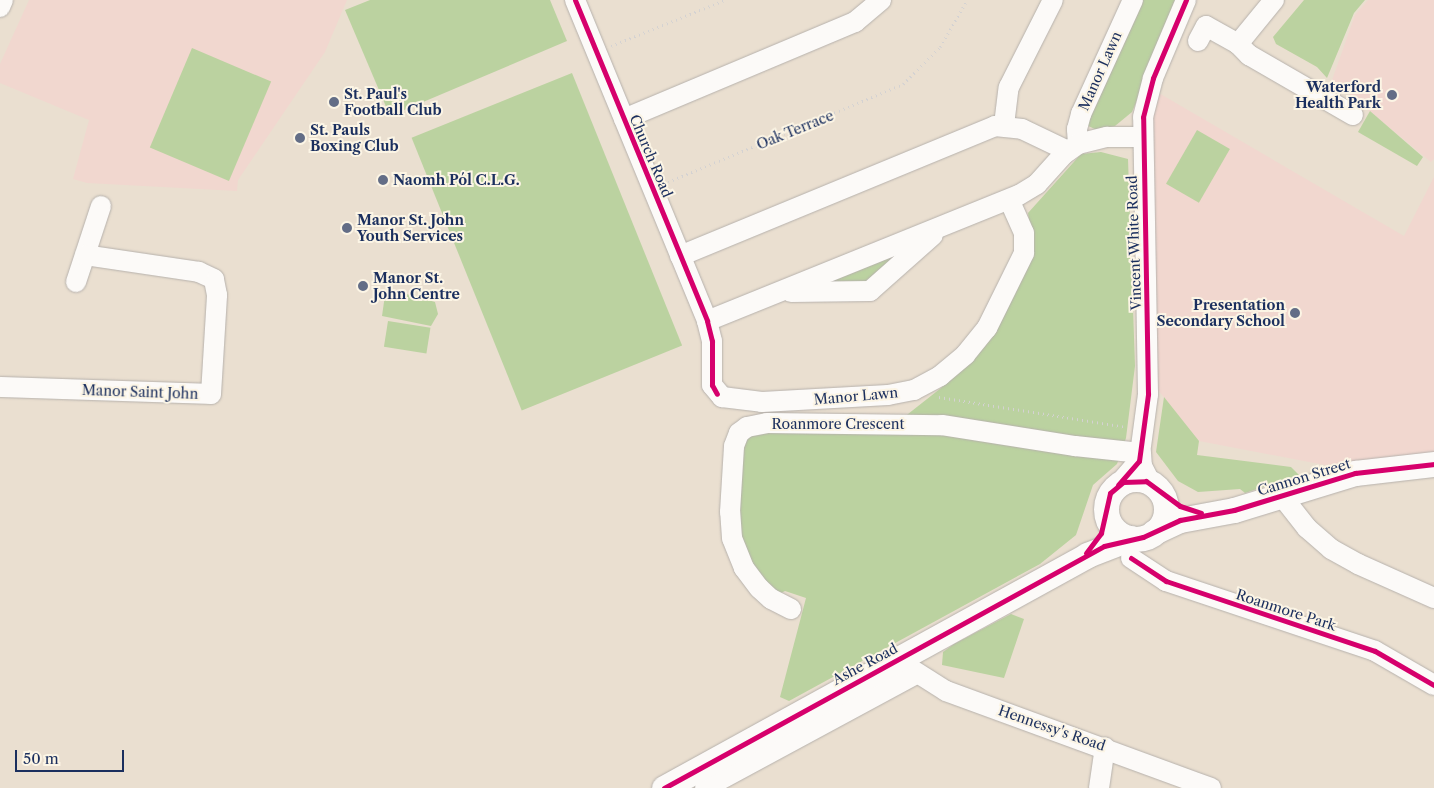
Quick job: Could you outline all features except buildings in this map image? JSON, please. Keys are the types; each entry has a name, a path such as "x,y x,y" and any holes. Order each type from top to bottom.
{"main road":[{"name":"Cannon Street","path":"1139,543 1180,520 1211,514 1366,470 1434,464"},
{"path":"1134,479 1156,488 1165,504 1164,516 1139,543 1115,530 1106,510 1108,498 1118,485 1134,479"},
{"name":"Cannon Street","path":"1156,488 1184,508 1211,514"},
{"name":"Ashe Road","path":"1078,560 1101,533 1106,510"},
{"name":"Ashe Road","path":"664,788 709,780 906,667 1078,560 1112,543 1139,543"}],"street":[{"path":"0,7 4,0"},
{"name":"Church Road","path":"575,0 707,321"},
{"path":"624,119 855,22 881,0"},
{"path":"1004,125 1009,87 1052,0"},
{"name":"Manor Lawn","path":"1073,147 1081,114 1133,0"},
{"name":"Vincent White Road","path":"1118,485 1134,471 1140,453 1149,366 1142,137 1144,107 1153,78 1186,0"},
{"path":"1238,44 1274,0"},
{"path":"1206,26 1238,44 1249,55 1353,115"},
{"path":"680,256 981,131 1004,125 1022,129 1073,147"},
{"path":"707,321 1009,200 1037,184 1073,147 1107,137 1142,137"},
{"name":"Manor Lawn","path":"707,321 712,341 712,386 722,397 770,402 906,392 932,381 953,366 974,345 991,320 1026,248 1024,233 1009,200"},
{"path":"76,282 101,206"},
{"path":"781,292 870,291 941,227"},
{"name":"Manor Saint John","path":"0,387 211,394 217,295 214,279 200,272 85,255"},
{"name":"Roanmore Crescent","path":"791,609 771,599 759,588 740,559 732,538 730,512 733,456 737,436 744,428 767,424 942,425 1140,453"},
{"path":"1140,453 1142,466 1156,488"},
{"path":"1281,495 1307,528 1331,549 1358,564 1434,598"},
{"name":"Roanmore Park","path":"1139,543 1166,581 1375,651 1434,685"},
{"name":"Hennessy's Road","path":"906,667 956,694 1105,747 1211,788"},
{"path":"1099,788 1105,747"}],"path":[{"path":"596,52 725,0"},
{"path":"906,392 1143,430"}],"shaded area":[{"path":"29,0 347,0 325,52 238,180 237,191 87,183 73,179 89,120 0,83 0,64"},
{"name":"Waterford Health Park","path":"1368,0 1434,0 1434,159 1431,162 1332,80 1355,15"},
{"name":"Presentation Secondary School","path":"1157,92 1404,236 1434,177 1434,455 1325,465 1199,441 1158,390 1152,124"}],"green space":[{"path":"370,0 550,0 567,41 390,116 345,10"},
{"path":"1141,0 1180,0 1132,112 1115,126 1097,130 1086,125"},
{"path":"1304,0 1365,0 1354,13 1327,78 1317,67 1276,44 1273,37"},
{"path":"192,48 271,82 229,181 150,147"},
{"path":"572,73 682,346 522,410 412,138"},
{"path":"1370,111 1423,157 1417,166 1358,132"},
{"path":"1197,130 1230,149 1199,203 1166,184"},
{"path":"1101,152 1128,159 1135,366 1126,438 1117,464 1093,485 1076,535 1040,564 789,701 780,697 806,598 785,591 773,597 748,565 732,517 742,441 755,431 889,429 941,388 995,327 1033,250 1028,213 1081,154"},
{"path":"907,249 863,284 823,283"},
{"path":"403,293 435,302 438,314 431,326 382,316 385,295"},
{"path":"388,321 430,328 426,353 384,347"},
{"path":"1164,397 1199,441 1197,455 1291,467 1299,475 1245,493 1240,489 1198,492 1178,481 1156,452"},
{"path":"1011,614 1024,619 1004,678 942,665 943,652 954,644"}],"cycle path":[{"path":"575,0 707,321 712,341 712,385 717,394"},
{"path":"1118,485 1139,461 1148,394 1143,117 1153,78 1186,0"},
{"path":"664,788 1104,546 1143,537 1180,520 1234,510 1355,473 1434,464"},
{"path":"1086,553 1101,533 1110,493 1123,482 1146,481 1180,506 1201,513"},
{"path":"1131,558 1166,581 1375,651 1434,685"}],"place":[{"name":"Waterford Health Park","path":"1392,95"},
{"name":"St. Paul's Football Club","path":"334,102"},
{"name":"St. Pauls Boxing Club","path":"300,138"},
{"name":"Naomh Pól C.L.G.","path":"383,180"},
{"name":"Manor St. John Youth Services","path":"347,228"},
{"name":"Manor St. John Centre","path":"363,286"},
{"name":"Presentation Secondary School","path":"1295,313"}]}
